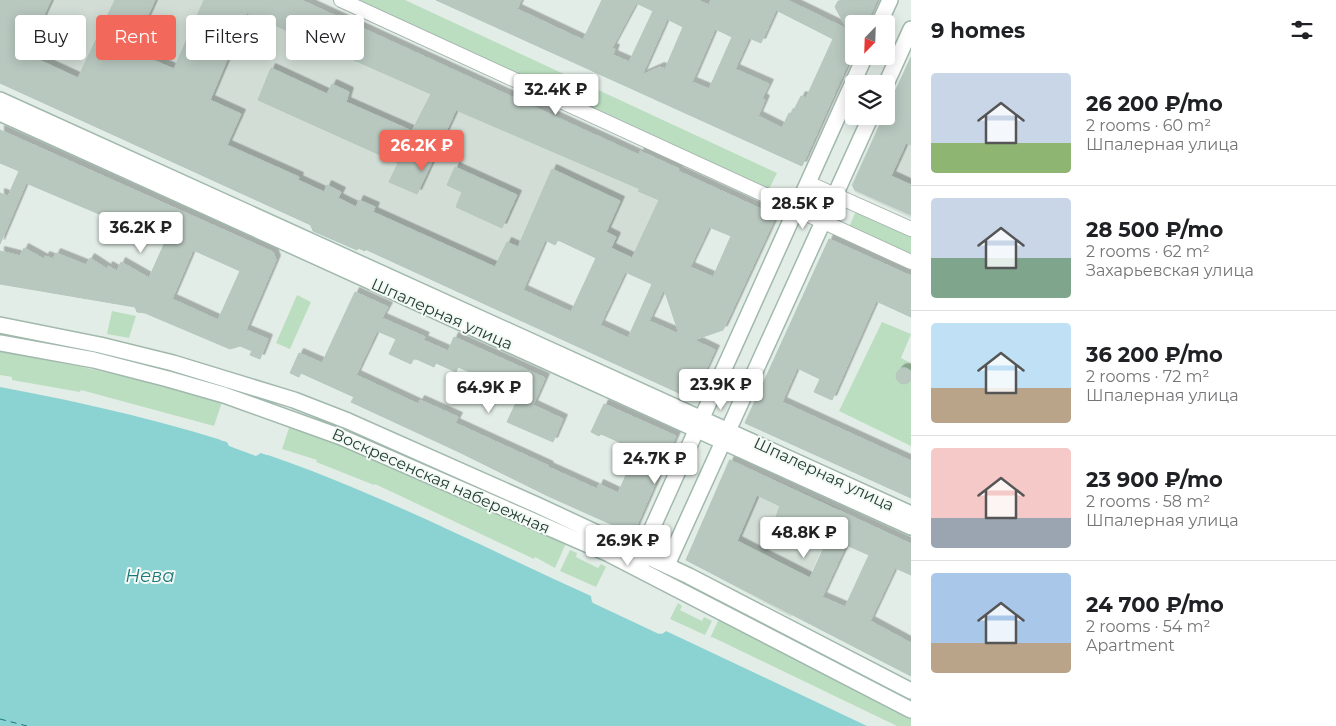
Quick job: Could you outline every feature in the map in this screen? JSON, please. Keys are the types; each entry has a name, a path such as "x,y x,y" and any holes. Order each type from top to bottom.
{"street":[{"path":"341,0 911,262"},
{"path":"884,15 890,0"},
{"path":"890,75 911,29"},
{"path":"646,573 641,553 861,65"},
{"name":"Шпалерная улица","path":"0,100 699,424"},
{"name":"Шпалерная улица","path":"0,113 726,436 911,514"},
{"path":"667,565 868,125"},
{"path":"808,183 911,229"},
{"name":"Воскресенская набережная","path":"0,326 100,345 173,363 294,400 411,449 667,565 911,691"},
{"name":"Воскресенская набережная","path":"0,343 94,360 159,377 224,395 341,437 646,573 911,710"},
{"name":"Шпалерная улица","path":"726,436 911,527"}],"shaded area":[{"path":"0,0 301,0 334,15 286,15 286,60 364,60 364,29 469,77 467,80 477,85 479,81 595,134 593,139 605,145 607,140 638,154 640,151 679,169 667,274 553,222 520,295 532,301 523,322 366,250 310,227 310,225 0,83"},
{"path":"879,125 887,125 911,136 911,218 855,192 851,185"},
{"path":"729,459 840,509 791,617 686,560"}],"green space":[{"path":"359,0 405,0 777,173 767,193"},
{"path":"856,211 911,236 911,255 849,227"},
{"path":"297,295 311,302 290,349 276,343"},
{"path":"112,311 136,316 129,338 107,334"},
{"path":"882,322 911,334 901,358 911,363 911,446 839,411"},
{"path":"0,352 112,374 222,402 214,426 81,390 80,392 12,380 12,377 0,375"},
{"path":"290,425 338,443 566,543 555,568 535,557 534,559 375,484 316,462 317,460 282,449"},
{"path":"570,550 577,553 576,557 598,568 601,564 606,567 596,587 560,571"},
{"path":"678,603 682,606 680,610 702,621 704,617 712,621 705,635 670,619"},
{"path":"719,619 911,718 911,726 897,726 712,637 710,638"}],"water":[{"name":"Нева","path":"0,387 85,404 169,425 251,449 332,479 462,536 591,596 592,602 662,634 666,631 867,726 0,726"}],"pier":[{"path":"221,437 268,452 267,455 261,453 256,456 229,446 227,442 220,440"},
{"path":"591,596 594,601 660,632 666,631 659,634 593,603"}],"building":[{"path":"0,0 51,0 44,15 15,15 15,60 39,60 78,78 96,40 96,60 153,60 174,69 186,41 186,60 227,60 210,100 241,114 227,145 299,177 298,180 324,192 327,185 341,192 338,198 356,207 359,200 375,207 373,212 495,267 507,242 518,247 552,169 620,201 606,232 616,237 611,248 632,258 659,200 638,191 640,189 456,110 417,194 389,182 398,163 258,100 271,68 327,94 332,84 349,92 346,102 412,131 431,94 354,60 364,60 364,29 639,155 640,151 679,169 678,171 776,216 723,330 694,340 715,350 692,399 365,249 365,251 358,248 357,250 313,231 311,225 0,83","holes":["709,227 731,236 713,277 690,267","545,240 555,245 558,240 596,258 571,312 523,290","625,272 652,284 628,338 600,325","664,289 679,334 649,321"]},
{"path":"115,0 155,0 148,15 108,15"},
{"path":"204,0 301,0 334,15 286,15 286,30 276,26 276,15 252,15 247,13 246,15 197,15"},
{"path":"436,0 521,0 517,9 583,40 602,0 697,0 709,5 711,0 787,0 845,28 845,65 847,65 802,166","holes":["636,3 653,11 629,62 613,55 615,49 612,48","776,10 833,39 806,98 801,96 792,114 789,113 782,128 758,116 765,100 762,98 769,84 735,69 749,38 761,43","667,19 683,27 665,69 660,67 642,75","715,29 732,37 709,89 692,82"]},
{"path":"877,0 870,15 845,15 845,25 835,7 838,1"},
{"path":"911,57 911,145 906,143 891,176 911,185 911,215 855,190 853,185 880,125 895,125 895,92"},
{"path":"0,130 273,252 276,260 246,330 268,339 260,359 250,355 252,351 240,346 230,349 145,313 137,312 135,307 0,284 0,251 20,256 24,248 44,259 45,256 53,259 56,253 86,265 90,258 107,269 108,266 117,271 121,262 149,278 165,242 26,183 0,244 0,193 8,196 19,171 0,163","holes":["193,250 240,271 218,320 172,299"]},
{"path":"455,167 517,195 502,228 456,207 462,192 447,185"},
{"path":"829,239 911,276 911,317 876,301 832,400 814,392 820,379 797,368 782,402 911,461 911,498 745,423"},
{"path":"355,292 388,307 382,318 425,337 423,340 448,351 454,337 545,378 533,405 563,419 553,442 507,422 520,394 458,367 456,372 436,363 434,367 414,358 411,364 389,354 396,339 377,331 356,375 418,404 420,400 458,417 455,423 597,489 599,484 618,493 626,475 630,477 640,454 625,447 626,445 601,434 599,436 591,432 604,404 676,436 633,534 548,496 351,402 354,397 301,373 299,377 290,373 299,353 322,363"},
{"path":"907,368 910,370 910,382 901,384 898,382 896,373 898,370"},
{"path":"730,460 911,544 911,575 895,568 870,621 911,643 911,676 686,560","holes":["757,495 780,506 774,522 825,545 810,578 737,541","846,545 869,555 845,607 822,597"]}],"ferry route":[{"path":"0,719 27,726"}]}
